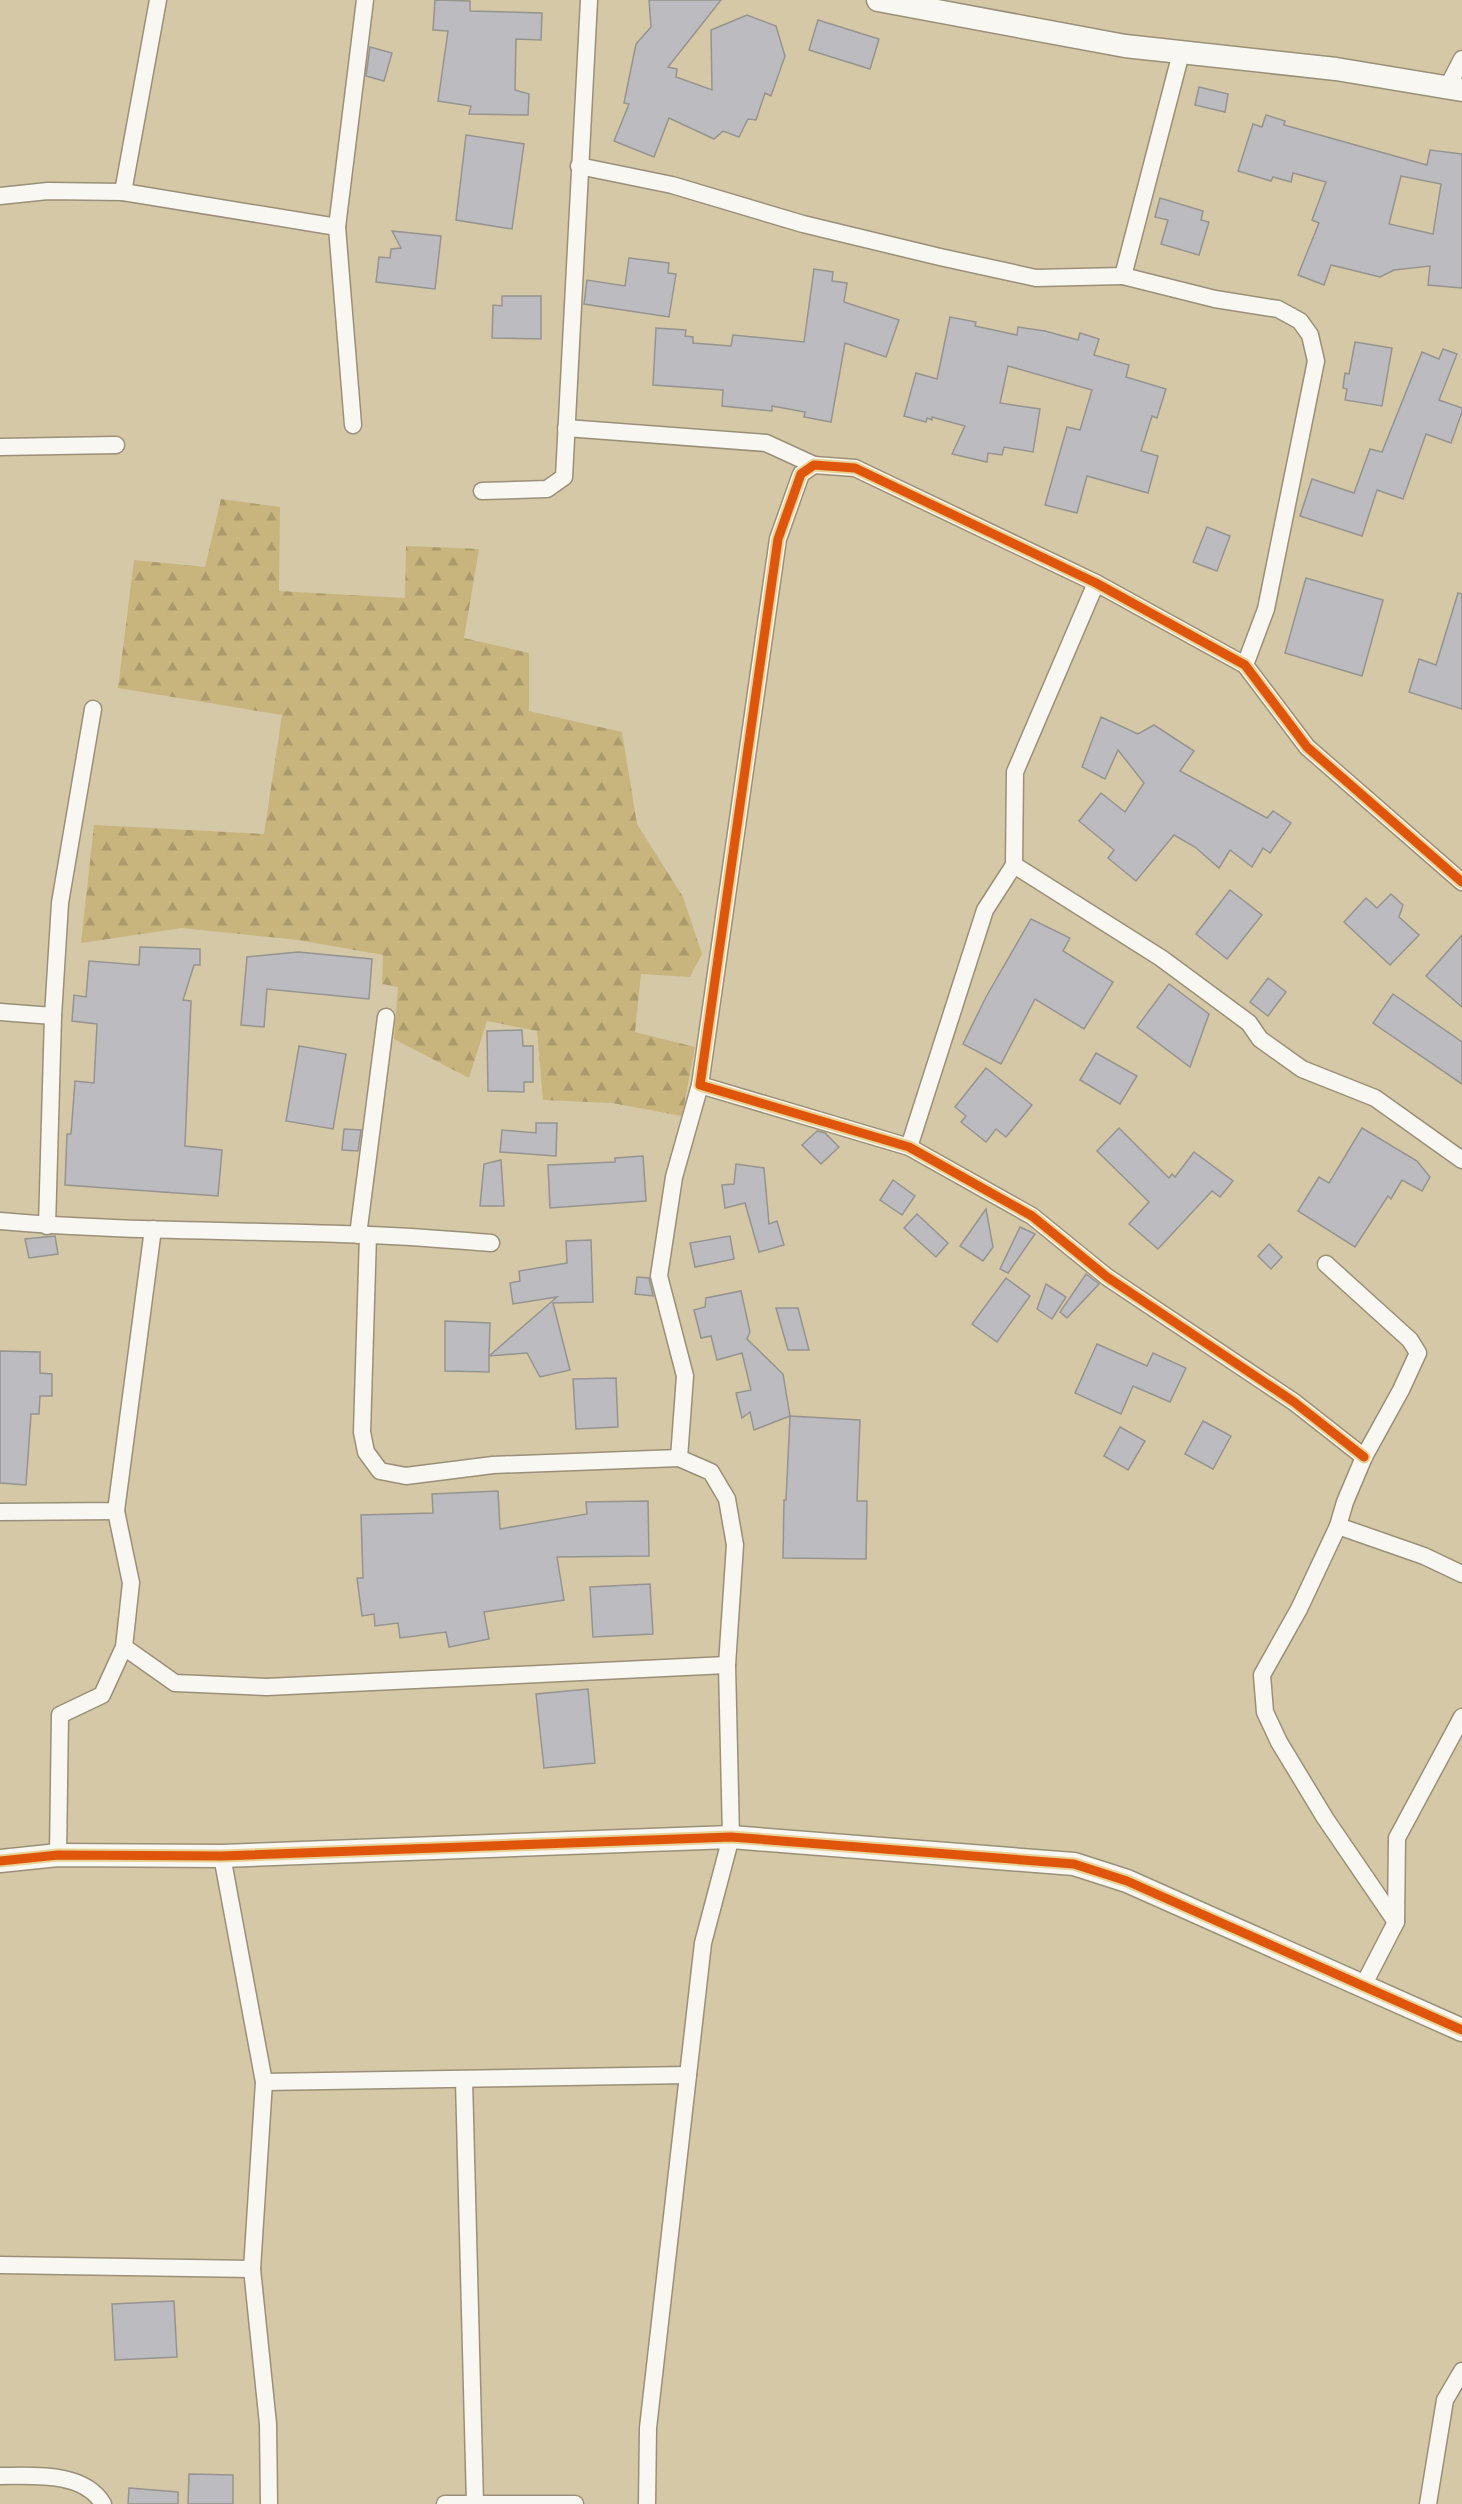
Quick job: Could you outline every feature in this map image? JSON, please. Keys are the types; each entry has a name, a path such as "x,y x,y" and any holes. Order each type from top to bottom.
{"street":[{"path":"123,192 158,0"},
{"path":"353,425 337,227 365,0"},
{"path":"482,490 547,489 564,477 589,0"},
{"path":"878,0 1125,46 1336,69 1455,89 1462,58"},
{"path":"1124,276 1181,52"},
{"path":"579,166 672,185 803,224 1036,278 1124,276 1215,298 1278,309 1300,321 1310,335 1316,360 1266,609 1245,665"},
{"path":"0,196 48,191 123,192 337,227"},
{"path":"566,428 766,443 814,465 855,468 1096,583 1245,665 1307,747 1462,882"},
{"path":"0,447 116,445"},
{"path":"679,1458 685,1376 659,1276 674,1177 700,1085 778,539 801,474 814,465"},
{"path":"909,1147 985,910 1014,865 1015,772 1096,583"},
{"path":"47,1226 53,1016 60,903 93,709"},
{"path":"1014,865 1161,958 1249,1023 1260,1039 1302,1069 1375,1098 1462,1160"},
{"path":"0,1012 53,1016"},
{"path":"386,1017 363,1235 362,1432 366,1452 381,1471 406,1476 493,1465 679,1458 711,1472 727,1499 735,1545 727,1665 731,1837 703,1943 648,2428 647,2504"},
{"path":"700,1085 909,1147 1032,1216 1107,1277 1294,1402 1364,1457"},
{"path":"0,1221 47,1226 363,1235 491,1243"},
{"path":"58,1855 60,1715 102,1695 124,1647 131,1582 116,1510 153,1229"},
{"path":"1326,1263 1410,1340 1418,1353 1401,1390 1364,1457 1345,1502 1338,1526 1299,1609 1262,1675 1265,1712 1279,1742 1325,1818 1396,1922"},
{"path":"0,1512 116,1510"},
{"path":"1338,1526 1424,1556 1462,1574"},
{"path":"124,1647 176,1683 267,1687 727,1665"},
{"path":"1363,1986 1396,1922 1397,1838 1462,1717"},
{"path":"0,1861 58,1855 222,1856 731,1837 1074,1864 1126,1881 1462,2031"},
{"path":"222,1856 264,2082 252,2269 268,2424 269,2504"},
{"path":"264,2082 688,2075"},
{"path":"464,2080 475,2503"},
{"path":"0,2265 252,2269"},
{"path":"1428,2504 1445,2400 1462,2372"},
{"path":"0,2476 49,2477 70,2481 91,2490 103,2504"},
{"path":"446,2504 575,2504"}],"green space":[{"path":"221,499 280,507 279,591 405,598 406,546 479,549 464,638 529,653 529,711 622,732 637,824 683,897 702,954 690,977 641,974 635,1032 695,1047 682,1116 612,1103 543,1100 537,1031 487,1021 469,1078 394,1039 398,987 382,984 383,955 298,940 182,928 81,943 94,825 264,834 282,715 118,688 134,560 205,567"}],"building":[{"path":"435,0 470,1 470,11 542,13 541,40 516,39 515,90 529,94 528,115 469,114 471,106 438,101 448,31 433,30"},
{"path":"649,0 721,0 668,67 677,69 676,77 712,90 711,30 747,15 776,26 785,56 771,96 765,93 756,120 748,119 739,137 723,131 714,139 669,118 654,157 614,141 629,104 624,103 636,44 651,27"},
{"path":"818,20 879,39 870,69 809,50"},
{"path":"370,47 392,53 384,81 366,76"},
{"path":"1199,87 1228,94 1225,112 1195,105"},
{"path":"1266,115 1285,121 1284,125 1427,165 1430,150 1462,154 1462,288 1428,285 1430,266 1394,270 1380,277 1331,265 1324,285 1298,275 1319,223 1312,220 1326,182 1293,173 1291,182 1273,177 1271,181 1238,171 1253,124 1262,127","holes":["1401,176 1441,184 1433,234 1389,224"]},
{"path":"466,135 524,144 512,229 456,220"},
{"path":"1160,198 1203,211 1201,220 1209,222 1199,255 1161,244 1168,220 1155,217"},
{"path":"392,231 441,236 435,289 376,282 379,257 390,258 391,249 401,248"},
{"path":"629,258 669,263 668,273 676,274 669,317 584,304 587,280 625,286"},
{"path":"814,269 833,272 832,281 847,283 844,302 899,320 886,357 845,343 831,422 804,417 805,412 772,406 772,411 722,406 723,390 653,385 656,328 686,330 685,336 693,337 693,343 731,346 733,335 804,342"},
{"path":"502,296 541,296 541,339 492,338 493,305 502,306"},
{"path":"950,317 976,322 975,326 1017,335 1018,327 1045,331 1078,340 1080,333 1099,339 1094,355 1129,365 1126,377 1166,389 1157,418 1152,416 1141,451 1158,456 1148,493 1087,476 1077,513 1045,505 1067,427 1080,430 1092,390 1008,366 1000,403 1040,409 1033,452 1004,447 1002,455 988,453 987,462 952,454 965,426 932,417 932,420 927,418 926,422 904,416 916,373 937,379"},
{"path":"1355,342 1392,348 1382,406 1345,400 1347,389 1343,388 1345,373 1349,374"},
{"path":"1443,349 1457,354 1439,400 1462,408 1451,443 1426,434 1403,499 1377,490 1362,536 1300,516 1312,479 1354,493 1370,449 1382,452 1422,352 1439,359"},
{"path":"1207,527 1230,536 1217,571 1193,562"},
{"path":"1306,578 1383,600 1362,676 1285,653"},
{"path":"1458,593 1462,594 1462,709 1409,692 1419,659 1436,665"},
{"path":"1101,717 1138,734 1154,725 1194,751 1180,771 1267,818 1273,811 1291,823 1270,853 1263,848 1252,867 1230,850 1219,868 1195,847 1174,835 1136,881 1108,858 1114,850 1079,821 1101,793 1125,812 1144,783 1118,750 1105,779 1082,767"},
{"path":"1230,890 1262,915 1227,959 1196,934"},
{"path":"1391,894 1403,905 1399,917 1419,935 1390,965 1344,922 1366,898 1377,908"},
{"path":"1031,919 1070,938 1063,951 1113,982 1084,1029 1035,999 1001,1064 963,1044 986,997"},
{"path":"1462,935 1462,1007 1426,976"},
{"path":"140,947 200,949 200,965 194,965 183,1000 191,1001 185,1146 222,1150 218,1196 65,1185 67,1134 71,1134 75,1081 94,1083 97,1024 72,1021 74,995 86,997 89,961 139,965"},
{"path":"298,952 372,959 369,999 267,989 264,1027 241,1025 247,957"},
{"path":"1268,978 1286,992 1268,1016 1250,1002"},
{"path":"1169,984 1209,1014 1190,1067 1137,1027"},
{"path":"1393,994 1462,1042 1462,1084 1373,1023"},
{"path":"522,1030 523,1046 533,1046 533,1082 524,1082 524,1092 488,1091 487,1031"},
{"path":"299,1046 346,1054 333,1129 286,1121"},
{"path":"1096,1053 1137,1076 1120,1104 1080,1080"},
{"path":"986,1068 1032,1105 1006,1137 996,1129 986,1142 961,1122 966,1116 955,1107"},
{"path":"536,1123 557,1123 556,1156 500,1152 502,1130 536,1133"},
{"path":"1119,1128 1169,1178 1172,1174 1175,1177 1194,1152 1233,1181 1220,1197 1212,1191 1158,1249 1129,1224 1149,1202 1097,1151"},
{"path":"1362,1128 1417,1161 1430,1177 1422,1191 1402,1180 1391,1199 1388,1196 1355,1247 1298,1211 1319,1177 1329,1183"},
{"path":"344,1129 361,1130 358,1151 342,1150"},
{"path":"817,1131 825,1133 839,1147 821,1164 802,1145"},
{"path":"643,1156 646,1201 550,1208 548,1165 615,1162 615,1158"},
{"path":"501,1160 504,1206 480,1206 484,1164"},
{"path":"736,1164 764,1168 769,1224 777,1221 784,1245 759,1252 745,1203 725,1208 722,1185 734,1184"},
{"path":"893,1180 915,1196 902,1215 880,1200"},
{"path":"986,1209 993,1247 983,1261 960,1246"},
{"path":"917,1214 948,1243 936,1257 904,1228"},
{"path":"1020,1227 1035,1234 1008,1273 1000,1269"},
{"path":"55,1236 58,1254 29,1258 25,1239"},
{"path":"730,1236 734,1259 695,1267 690,1243"},
{"path":"591,1240 593,1302 553,1303 570,1370 540,1377 527,1353 489,1356 557,1297 513,1304 510,1283 520,1281 519,1271 567,1263 566,1241"},
{"path":"1269,1244 1282,1257 1271,1269 1258,1256"},
{"path":"1086,1274 1099,1284 1067,1318 1060,1312"},
{"path":"637,1277 649,1278 653,1296 635,1294"},
{"path":"1006,1278 1030,1296 997,1342 972,1324"},
{"path":"1046,1284 1066,1297 1052,1319 1037,1309"},
{"path":"741,1291 750,1332 747,1339 783,1374 790,1416 754,1430 750,1412 742,1418 736,1393 751,1390 742,1353 717,1360 711,1336 701,1338 694,1310 705,1307 706,1298"},
{"path":"776,1308 798,1308 809,1350 788,1350"},
{"path":"445,1321 490,1323 489,1372 445,1371"},
{"path":"1097,1344 1147,1366 1153,1353 1186,1368 1170,1402 1133,1386 1121,1414 1075,1393"},
{"path":"0,1351 40,1352 40,1373 52,1374 52,1396 40,1396 39,1414 31,1414 26,1485 0,1483"},
{"path":"616,1378 618,1427 576,1429 573,1379"},
{"path":"790,1416 860,1420 857,1501 867,1501 866,1559 783,1558 784,1500 786,1500"},
{"path":"1203,1421 1231,1436 1213,1469 1185,1454"},
{"path":"1120,1427 1145,1441 1128,1470 1104,1456"},
{"path":"498,1491 500,1529 587,1514 586,1502 648,1501 649,1556 557,1557 564,1600 484,1612 489,1639 449,1647 446,1632 400,1638 398,1623 375,1626 374,1614 362,1616 357,1578 363,1578 361,1515 433,1513 432,1494"},
{"path":"650,1584 653,1634 593,1637 590,1587"},
{"path":"588,1689 595,1763 544,1768 536,1694"},
{"path":"174,2301 177,2357 115,2360 112,2304"},
{"path":"189,2474 233,2475 233,2504 188,2504"},
{"path":"129,2488 178,2492 178,2504 128,2504"}],"cycle path":[{"path":"1364,1457 1294,1402 1107,1277 1032,1216 909,1147 700,1085 778,539 801,474 814,465 855,468 1096,583 1245,665 1307,747 1462,882"},
{"path":"0,1861 58,1855 222,1856 731,1837 1074,1864 1127,1881 1462,2030"}]}
